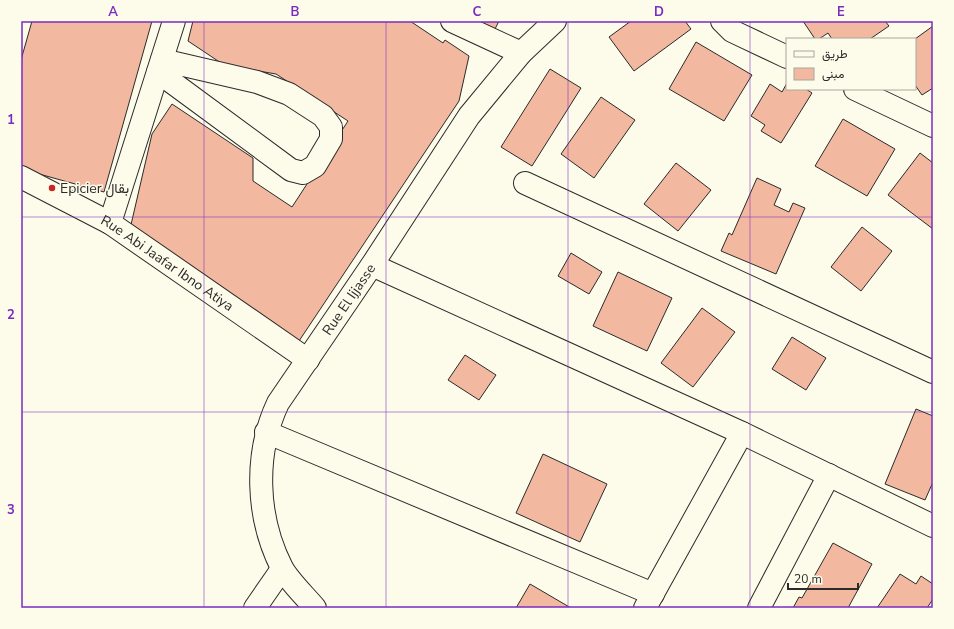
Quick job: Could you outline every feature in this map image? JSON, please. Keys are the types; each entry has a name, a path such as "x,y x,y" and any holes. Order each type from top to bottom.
{"street":[{"path":"110,222 174,21"},
{"path":"452,21 521,53"},
{"name":"Rue El Ijjasse","path":"315,608 282,569 266,521 261,490 263,446 266,432 278,403 372,265 468,116 521,53 555,21"},
{"path":"732,24 786,56"},
{"path":"160,66 257,82 289,94 323,116 330,127 331,139 315,166 303,173 291,170 160,66"},
{"path":"857,90 933,126"},
{"name":"Rue Abi Jaafar Ibno Atiya","path":"21,177 110,222 308,360"},
{"path":"525,183 933,372"},
{"path":"372,265 742,433 933,526"},
{"path":"266,432 649,601 742,433"},
{"path":"759,608 829,476"},
{"path":"255,608 282,569"}],"building":[{"path":"32,21 152,21 104,192 21,169 21,60"},
{"path":"193,21 410,21 443,43 445,40 469,56 459,101 299,341 130,229 152,134 172,104 253,158 253,181 292,207 348,121 276,74 224,65 188,41"},
{"path":"476,21 499,21 494,31"},
{"path":"631,21 685,21 691,29 634,71 609,37"},
{"path":"803,21 885,21 889,26 871,38 831,38 828,33 820,38 814,38"},
{"path":"933,26 933,88 922,95 916,86 916,38"},
{"path":"696,42 752,75 724,121 669,89"},
{"path":"550,69 581,88 532,166 501,147"},
{"path":"770,84 782,92 786,85 786,90 808,90 812,93 781,143 761,131 765,125 751,116"},
{"path":"601,97 635,120 594,178 561,154"},
{"path":"843,119 895,149 867,196 815,166"},
{"path":"920,153 933,163 933,229 888,195"},
{"path":"676,163 711,190 678,231 644,204"},
{"path":"757,178 781,189 774,205 789,212 793,203 805,208 776,274 721,251 729,233 732,235"},
{"path":"862,227 892,251 861,291 831,267"},
{"path":"571,253 602,272 589,294 558,276"},
{"path":"618,272 672,298 647,351 593,326"},
{"path":"702,308 735,332 693,387 661,363"},
{"path":"792,337 826,358 806,390 772,369"},
{"path":"465,355 496,375 479,400 448,380"},
{"path":"916,409 933,416 933,482 925,500 885,484"},
{"path":"543,454 607,484 580,542 516,513"},
{"path":"833,543 872,564 848,608 793,608 799,597 802,598"},
{"path":"900,574 916,584 921,576 933,584 933,599 927,608 877,608"},
{"path":"530,584 571,608 516,608"}],"place":[{"name":"Epicier بقال","path":"52,188"}]}
